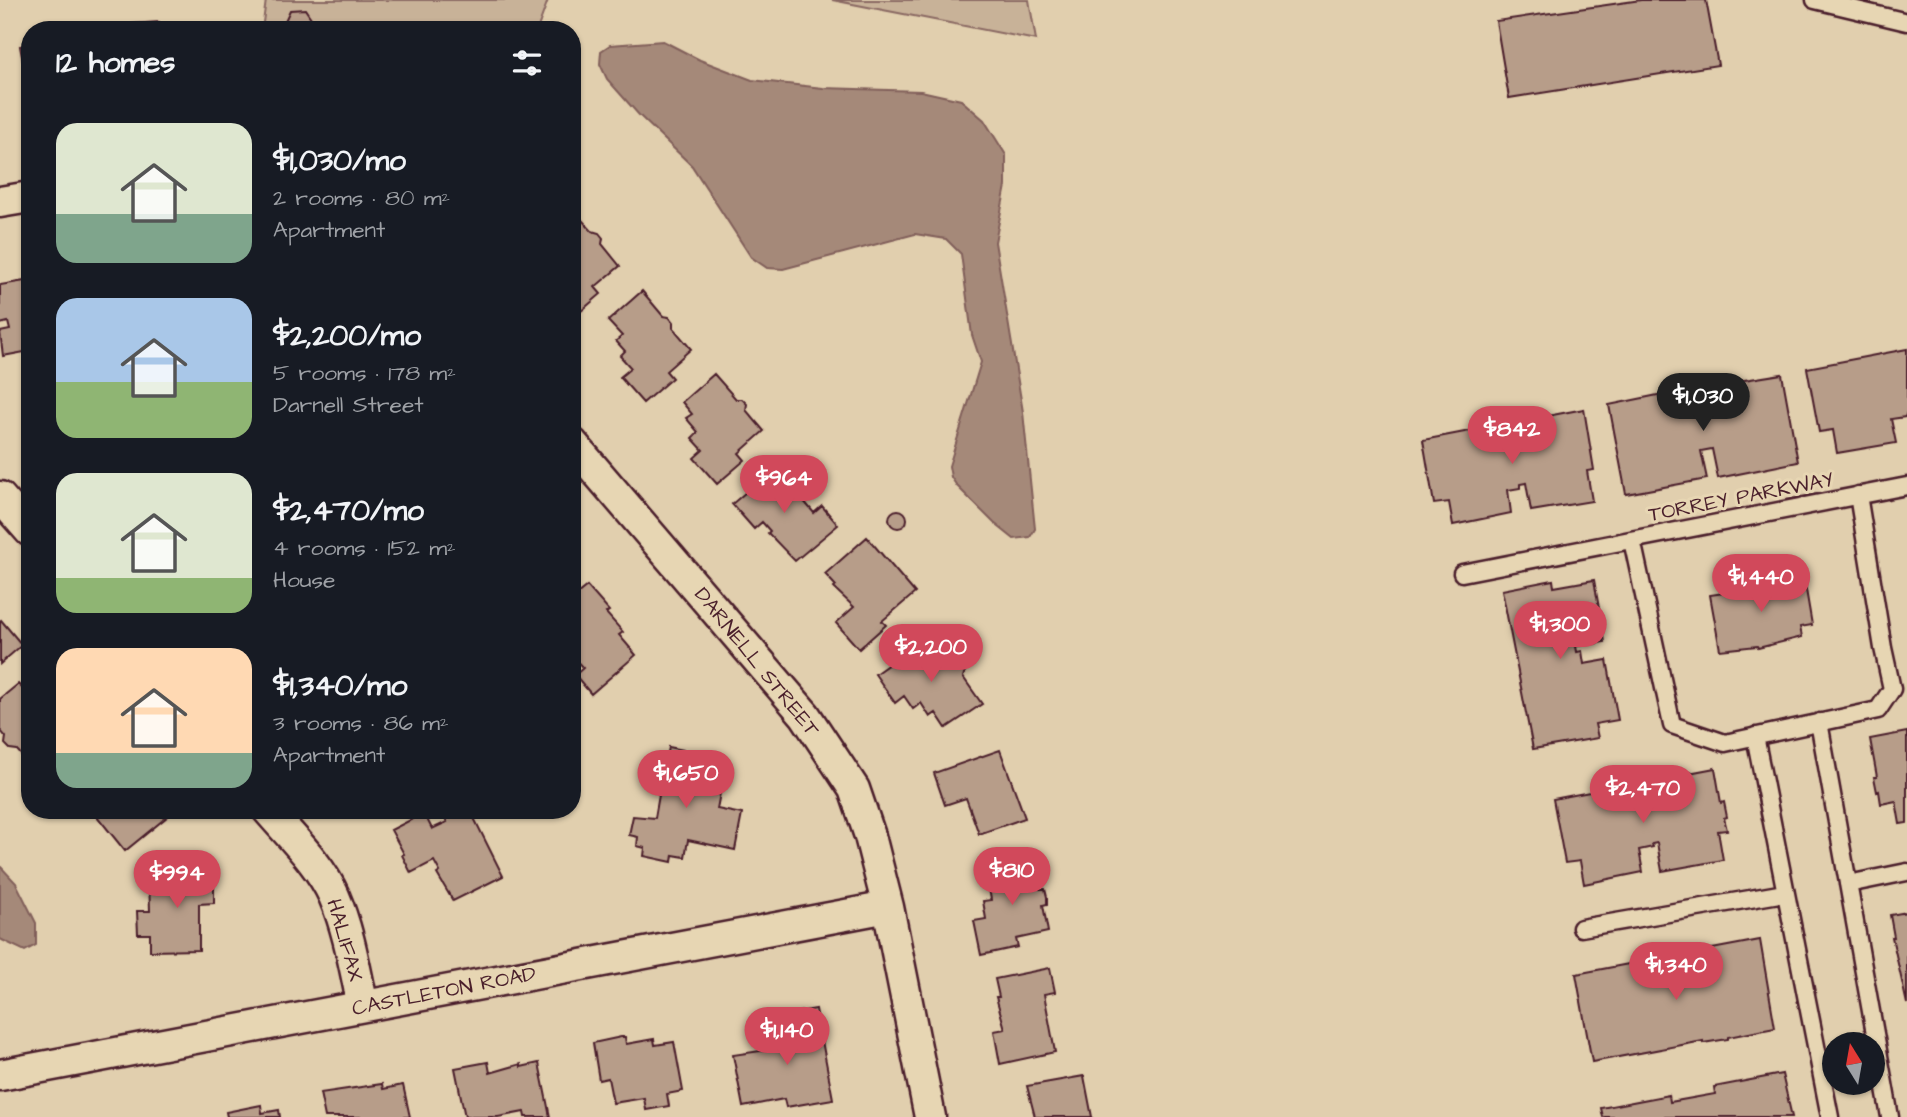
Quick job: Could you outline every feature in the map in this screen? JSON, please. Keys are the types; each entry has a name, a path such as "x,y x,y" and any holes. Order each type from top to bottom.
{"street":[{"path":"0,202 21,198"},
{"name":"DARNELL STREET","path":"581,454 805,715 854,789 870,836 888,907 930,1117"},
{"path":"0,496 21,520"},
{"name":"HALIFAX","path":"276,819 314,863 333,895 345,927 363,1006"},
{"name":"CASTLETON ROAD","path":"0,1075 888,907"}],"lane":[{"path":"1815,0 1907,22"},
{"name":"TORREY PARKWAY","path":"1461,573 1907,486"},
{"name":"TORREY PARKWAY","path":"1632,540 1672,725 1725,743 1878,710 1892,689 1858,495"},
{"path":"1819,722 1890,1117"},
{"path":"1755,736 1830,1117"},
{"path":"1848,884 1907,872"},
{"path":"1581,928 1786,893"}],"shaded area":[{"path":"266,0 548,0 540,21 263,21"},
{"path":"832,0 1029,0 1036,40"},
{"path":"663,41 700,60 752,80 823,88 921,91 961,100 984,120 1006,155 1006,186 995,242 1023,412 1035,529 1030,537 1014,539 994,523 951,477 949,466 981,362 972,335 961,254 946,239 915,234 783,269 767,268 751,257 692,166 639,115 607,79 600,64 601,51 610,45"},
{"path":"0,866 16,883 36,923 36,945 25,951 0,939"}],"building":[{"path":"1641,0 1706,0 1718,65 1509,98 1496,21"},
{"path":"305,9 313,21 285,21 290,10"},
{"path":"581,219 592,231 599,233 603,238 602,244 620,266 595,287 601,294 581,311"},
{"path":"21,282 21,353 3,356 0,332 10,330 8,322 0,324 0,285"},
{"path":"642,291 663,316 669,317 673,328 691,349 666,371 672,378 643,403 620,377 631,368 620,356 625,351 616,341 622,336 608,321"},
{"path":"1907,349 1907,412 1905,417 1891,419 1896,443 1837,453 1833,430 1819,432 1807,368"},
{"path":"714,374 736,399 742,399 747,404 746,410 764,431 739,453 745,460 717,484 694,458 703,450 692,438 698,432 686,418 692,414 682,402"},
{"path":"1782,374 1798,462 1718,478 1712,449 1701,451 1707,479 1626,494 1609,405"},
{"path":"1584,409 1594,470 1587,471 1592,501 1531,511 1526,483 1520,484 1520,488 1508,490 1511,513 1453,525 1449,502 1434,504 1423,440"},
{"path":"775,467 814,513 822,506 838,525 795,561 768,533 770,531 762,522 754,529 732,504"},
{"path":"898,510 904,513 907,519 904,525 898,528 892,525 889,519 892,513"},
{"path":"867,537 915,593 882,621 886,625 859,649 836,623 854,607 834,588 836,586 825,574"},
{"path":"1804,578 1812,625 1800,627 1802,637 1758,648 1720,650 1710,595"},
{"path":"1553,580 1554,587 1594,580 1605,642 1576,646 1577,652 1582,651 1584,664 1607,660 1618,720 1595,724 1598,738 1533,749 1502,590"},
{"path":"587,586 609,611 606,613 623,632 619,635 636,655 591,694 581,682 581,591"},
{"path":"0,621 21,646 0,664"},
{"path":"939,641 954,664 960,665 965,671 963,677 982,704 946,728 936,713 930,717 921,703 913,709 904,696 895,703 875,674 906,652 912,660"},
{"path":"18,684 21,687 21,755 5,744 6,737 0,730 0,699"},
{"path":"1907,732 1907,823 1900,824 1896,801 1881,804 1874,777 1877,777 1870,739"},
{"path":"669,747 713,756 709,777 714,778 712,792 720,793 717,809 742,814 735,850 688,840 685,857 673,855 672,862 644,856 645,848 637,846 638,837 629,835 633,816 655,818 659,795 656,790 658,782 663,779"},
{"path":"1000,750 1025,818 979,834 966,798 945,805 934,773"},
{"path":"1715,768 1721,803 1724,802 1727,817 1724,818 1727,830 1718,831 1723,860 1662,871 1657,843 1652,844 1653,847 1639,850 1643,872 1584,884 1580,861 1565,863 1553,799"},
{"path":"99,819 164,819 125,851"},
{"path":"412,819 427,819 432,829 447,822 446,819 474,819 503,876 453,901 437,874 440,872 434,861 411,873 391,830"},
{"path":"1034,857 1040,889 1045,889 1047,897 1047,904 1043,905 1048,932 1016,939 1018,947 981,955 974,921 986,919 983,901 991,900 988,882 994,881 992,866"},
{"path":"175,869 214,869 214,903 199,904 199,950 150,951 150,934 138,934 137,911 150,911 149,879 175,878"},
{"path":"1907,912 1907,1004 1892,937 1890,915"},
{"path":"1760,940 1775,1028 1728,1039 1703,1041 1592,1062 1576,974 1655,959 1660,983 1680,980 1684,979 1680,955"},
{"path":"1050,968 1055,992 1044,994 1055,1052 1000,1064 994,1031 1005,1029 996,997 999,997 995,979"},
{"path":"816,1009 833,1099 786,1107 784,1099 743,1107 733,1055 787,1047 782,1015"},
{"path":"625,1037 626,1044 654,1039 655,1045 674,1042 683,1091 667,1094 669,1106 646,1110 644,1098 613,1103 608,1078 599,1080 593,1043"},
{"path":"488,1062 490,1073 521,1064 521,1067 539,1063 550,1117 525,1117 524,1112 498,1117 465,1117 455,1068"},
{"path":"1782,1074 1792,1117 1603,1117 1601,1108 1669,1095 1670,1102 1715,1094 1714,1087"},
{"path":"1084,1076 1092,1117 1035,1117 1027,1086"},
{"path":"382,1084 383,1089 403,1085 410,1117 325,1117 320,1093"},
{"path":"261,1105 262,1113 279,1110 280,1117 227,1117 226,1112"}]}
